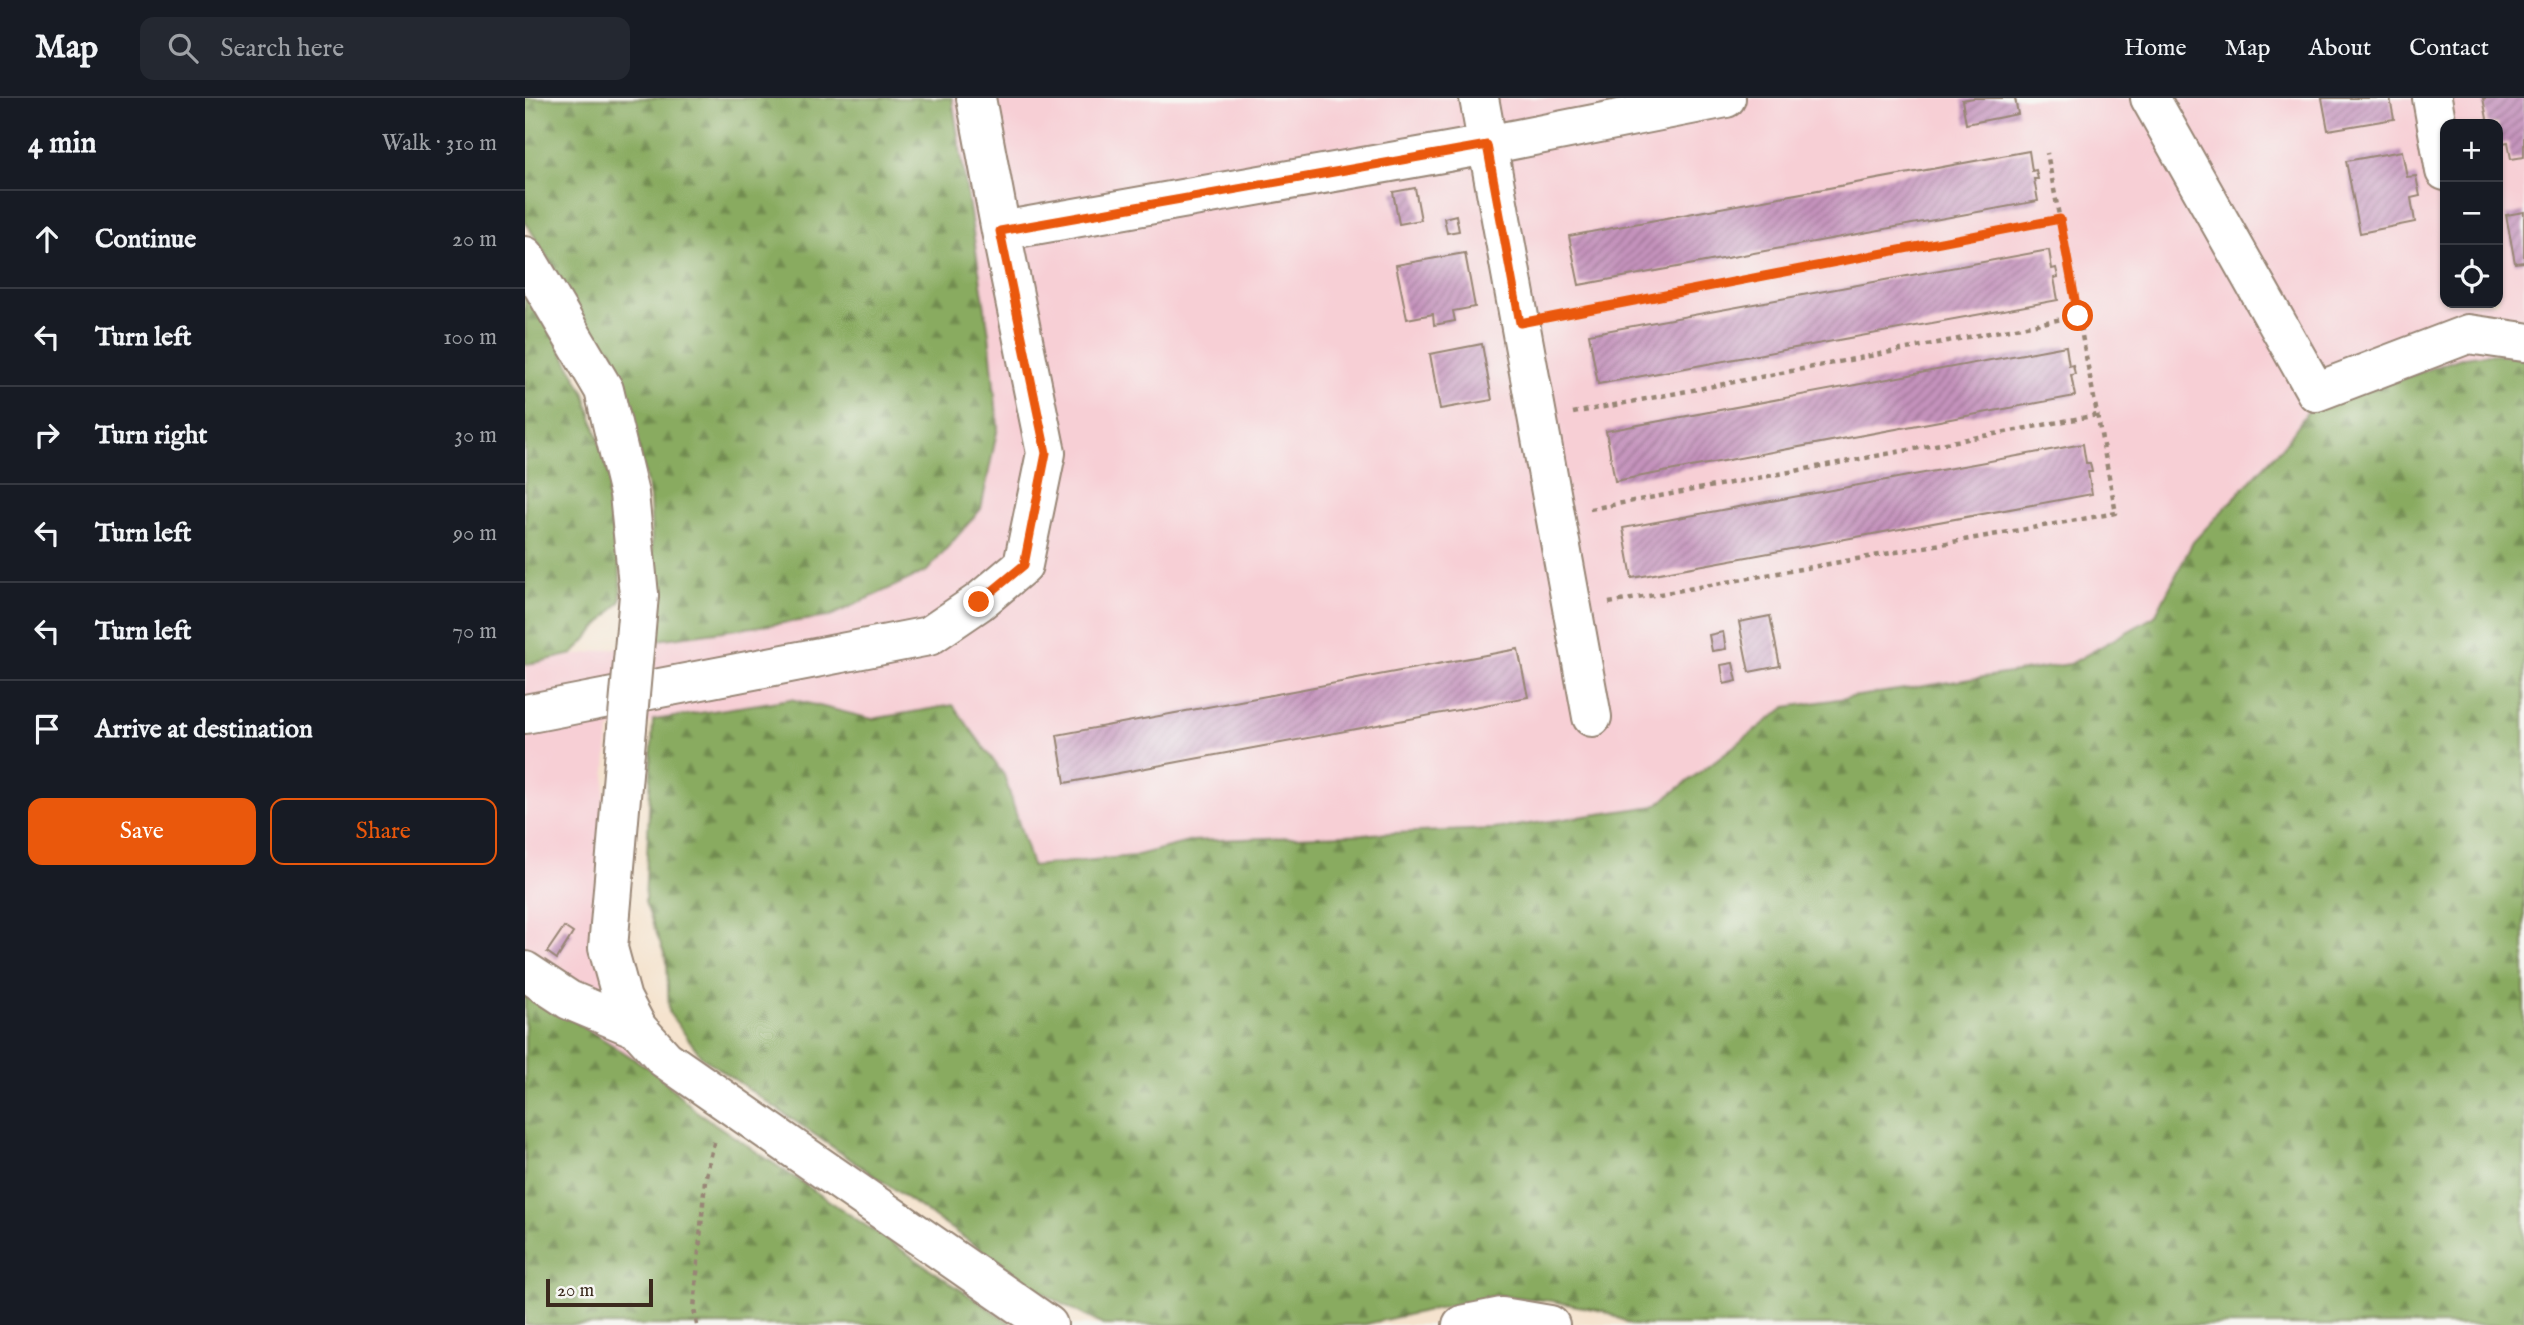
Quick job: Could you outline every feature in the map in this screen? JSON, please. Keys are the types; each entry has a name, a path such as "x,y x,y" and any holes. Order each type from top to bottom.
{"street":[{"path":"525,714 929,636 979,602 1024,565 1046,453 1000,231 976,98"},
{"path":"1479,98 1592,717"},
{"path":"1000,231 1487,145 1654,105 1726,98"},
{"path":"2150,98 2316,392 2469,318 2524,342"},
{"path":"2432,98 2440,143"},
{"path":"525,256 604,390 629,494 639,594 608,948 622,999 638,1029 665,1059 1048,1325"},
{"path":"525,971 569,1000 638,1029"},
{"path":"1462,1325 1502,1317 1551,1325"}],"path":[{"path":"1573,610 2116,513 2047,153"},
{"path":"1520,323 2060,219"},
{"path":"1538,420 2078,316"},
{"path":"1555,515 2097,415"},
{"path":"698,1325 694,1309 705,1180 719,1124 720,1098"}],"shaded area":[{"path":"952,98 2524,98 2524,325 2487,354 2308,411 2284,445 2193,542 2155,616 2070,664 1786,707 1655,806 1494,829 1192,841 1134,856 1032,866 1004,775 953,706 872,719 791,699 609,729 597,883 655,1072 525,990 525,665 656,640 828,617 998,427 989,334"}],"green space":[{"path":"525,98 952,98 989,334 998,427 981,509 927,571 828,617 656,640 650,498 625,385 525,221"},
{"path":"525,283 585,394 617,501 621,601 573,654 525,665"},
{"path":"2487,354 2524,357 2524,1325 1633,1325 1603,1311 1552,1301 1496,1295 1362,1325 1103,1325 1053,1299 702,1057 669,1013 667,961 645,902 653,720 791,699 872,719 953,705 1004,775 1032,866 1134,856 1192,841 1494,829 1655,806 1786,707 2070,664 2155,616 2193,542 2284,445 2308,411 2464,357"},
{"path":"525,990 655,1072 696,1111 1013,1325 525,1325"}],"building":[{"path":"2015,98 2018,114 1966,124 1962,100"},
{"path":"2322,98 2390,98 2394,119 2328,130"},
{"path":"2483,98 2524,98 2524,157 2511,159 2508,142 2503,143 2503,119 2487,119"},
{"path":"2029,151 2032,171 2036,170 2038,179 2034,179 2038,201 1579,285 1569,236"},
{"path":"2402,151 2407,177 2416,176 2420,196 2411,198 2415,222 2360,233 2346,161"},
{"path":"1415,188 1421,220 1399,224 1393,192"},
{"path":"2524,212 2524,262 2515,263 2506,215"},
{"path":"1456,215 1459,231 1447,233 1444,218"},
{"path":"2049,250 2052,269 2056,268 2058,277 2054,278 2058,300 1598,384 1589,334"},
{"path":"1465,253 1475,307 1453,311 1455,321 1434,325 1433,314 1407,319 1396,265"},
{"path":"1482,344 1492,400 1440,409 1430,354"},
{"path":"2066,346 2069,366 2073,365 2075,374 2071,375 2075,396 1615,481 1606,431"},
{"path":"2083,444 2086,463 2090,463 2092,472 2088,472 2092,494 1632,578 1623,528"},
{"path":"1770,616 1780,666 1749,672 1739,622"},
{"path":"1723,632 1726,649 1712,651 1709,635"},
{"path":"1518,649 1528,697 1065,783 1057,735"},
{"path":"1733,663 1737,681 1724,684 1721,665"},
{"path":"564,927 573,933 557,959 547,952"}],"route":[{"path":"979,602 1024,565 1046,453 1000,231 1487,145 1520,323 2060,219 2078,316"}]}
